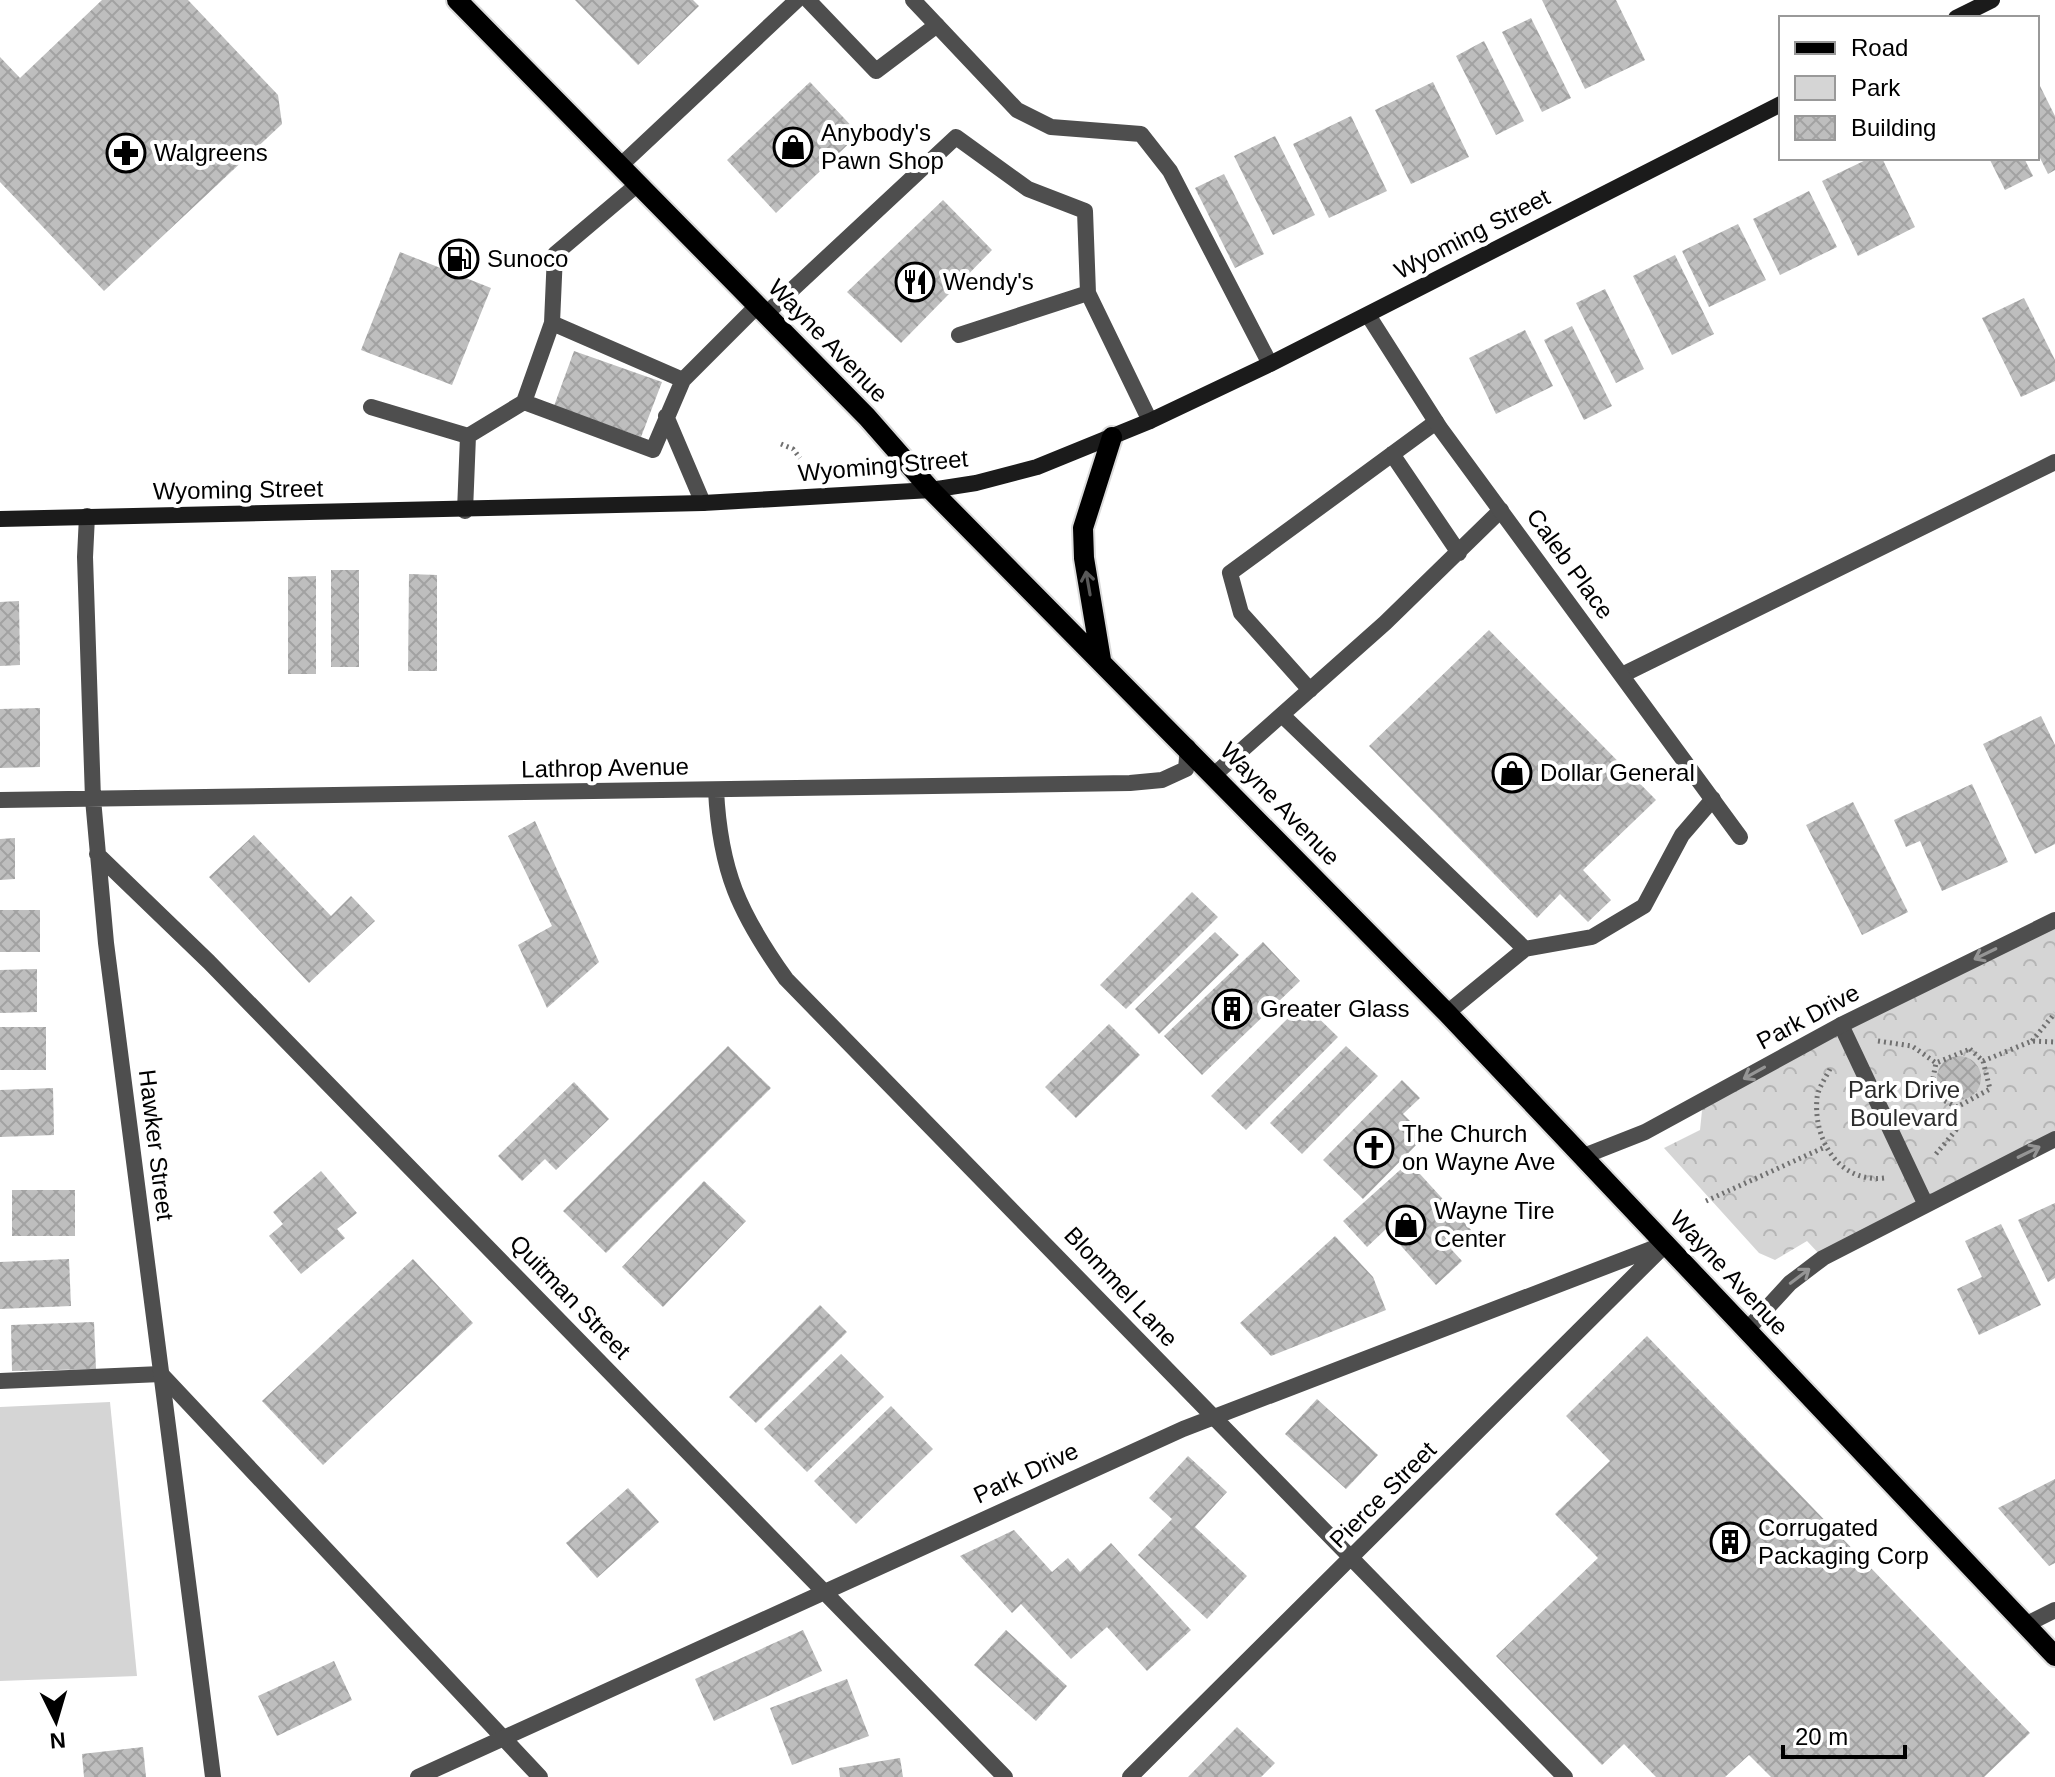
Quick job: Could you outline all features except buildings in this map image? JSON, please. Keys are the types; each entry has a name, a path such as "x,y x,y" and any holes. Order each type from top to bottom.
{"main road":[{"name":"Wayne Avenue","path":"457,0 867,417 931,490 1215,774 1447,1013 2055,1656"},
{"path":"1101,660 1084,558 1083,528 1112,437"}],"street":[{"path":"620,166 797,0"},
{"path":"808,0 876,71 937,25"},
{"path":"913,0 1017,110 1051,127 1141,134 1170,171 1270,364"},
{"path":"1960,16 1992,0"},
{"name":"Wyoming Street","path":"0,519 465,511 703,503 931,490 1011,475 1150,421 1270,364 1779,105"},
{"path":"524,402 598,425 653,450 683,380 956,137 1028,189 1085,211 1088,293 1150,421"},
{"path":"371,407 468,436 524,402 552,323 555,254 638,184"},
{"path":"959,335 1088,293"},
{"name":"Caleb Place","path":"1368,315 1436,422 1740,837"},
{"path":"552,323 626,362 683,380"},
{"path":"666,416 703,503"},
{"path":"1310,690 1241,613 1230,573 1436,422"},
{"path":"465,511 468,436"},
{"path":"1392,454 1459,553"},
{"path":"1622,675 2055,462"},
{"path":"1215,774 1459,553 1501,510"},
{"name":"Hawker Street","path":"87,516 85,557 97,854 213,1777"},
{"path":"1282,715 1525,949"},
{"name":"Lathrop Avenue","path":"0,800 1130,783 1162,780 1186,769 1188,747"},
{"name":"Blommel Lane","path":"716,790 718,827 730,883 751,929 786,979 1565,1777"},
{"path":"1447,1013 1525,949 1592,937 1644,906 1682,835 1713,799"},
{"name":"Quitman Street","path":"97,854 209,962 1005,1777"},
{"name":"Park Drive","path":"1584,1156 1645,1132 1841,1025 2055,920"},
{"path":"1841,1025 1925,1203"},
{"path":"1746,1331 1790,1283 1823,1258 2055,1139"},
{"name":"Park Drive","path":"418,1777 1212,1417 1667,1243"},
{"name":"Pierce Street","path":"1130,1777 1354,1559 1667,1243"},
{"path":"0,1381 161,1374 540,1777"},
{"path":"2025,1625 2055,1610"}],"path":[{"path":"781,444 793,449 800,458"},
{"path":"793,449 801,446"},
{"path":"2032,1041 2055,1013"},
{"path":"1877,1041 1912,1046 1936,1063"},
{"path":"1983,1061 2032,1041 2055,1042"},
{"path":"1936,1063 1970,1049 1983,1061 1990,1089 1957,1107"},
{"path":"1936,1063 1932,1083 1937,1097 1957,1107"},
{"path":"1831,1068 1817,1096 1825,1147 1844,1170 1866,1180 1888,1177"},
{"path":"1936,1154 1956,1130 1957,1107"},
{"path":"1706,1201 1825,1147"}],"green space":[{"name":"Park Drive Boulevard","path":"2055,920 2055,1139 1823,1258 1807,1241 1775,1260 1759,1253 1664,1148 1700,1130 1703,1101"},
{"path":"110,1402 137,1676 0,1681 0,1407"}],"place":[{"name":"Anybody's Pawn Shop","path":"793,147"},
{"name":"Walgreens","path":"126,153"},
{"name":"Sunoco","path":"459,259"},
{"name":"Wendy's","path":"915,282"},
{"name":"Dollar General","path":"1512,773"},
{"name":"Greater Glass","path":"1232,1009"},
{"name":"The Church on Wayne Ave","path":"1374,1148"},
{"name":"Wayne Tire Center","path":"1406,1225"},
{"name":"Corrugated Packaging Corp","path":"1730,1542"}]}
